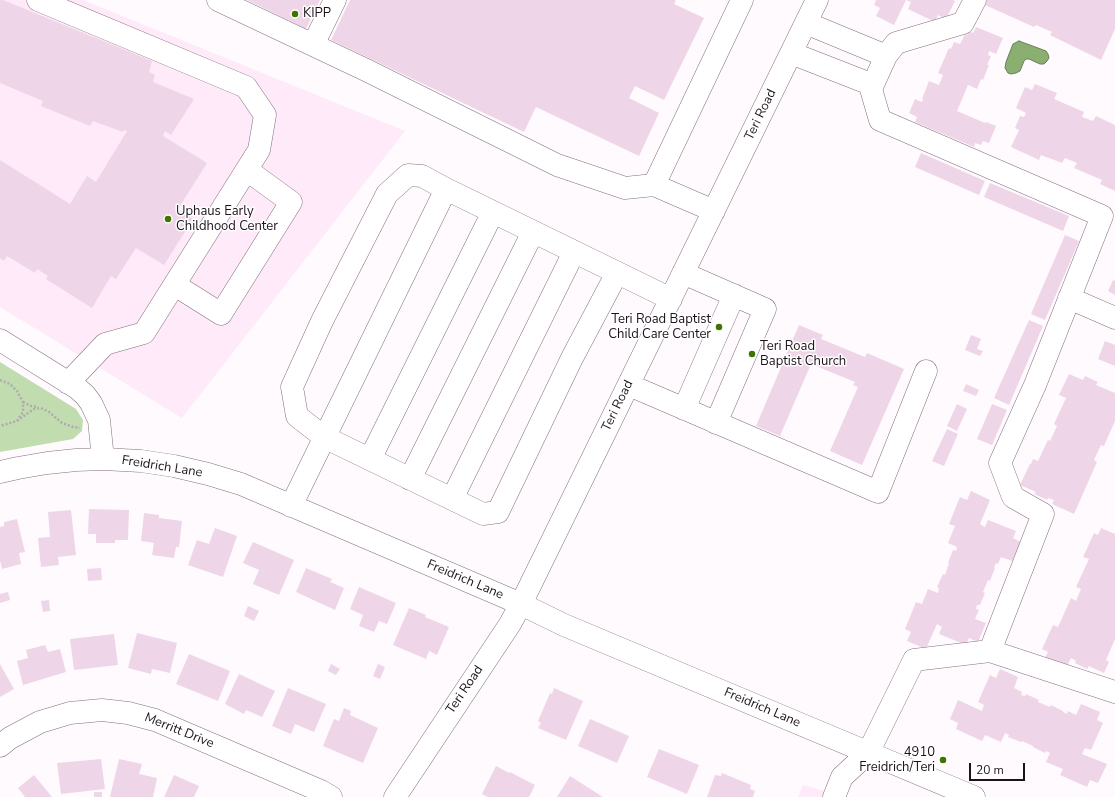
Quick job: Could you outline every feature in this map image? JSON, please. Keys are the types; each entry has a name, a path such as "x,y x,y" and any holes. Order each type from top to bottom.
{"street":[{"path":"38,0 246,87 265,115 259,150 144,333 105,344 68,383"},
{"path":"218,0 366,70 557,165 625,188 654,186 714,211"},
{"path":"313,45 335,0"},
{"path":"654,186 742,0"},
{"name":"Teri Road","path":"395,797 510,624 521,604 817,0"},
{"path":"974,0 963,23 896,43 886,56 871,89 880,120 1102,216 1035,385 1000,463 1013,497 1043,514 990,651"},
{"path":"806,23 886,56"},
{"path":"791,53 873,85"},
{"path":"175,285 221,314 291,202 246,170"},
{"path":"617,272 572,358 498,512 483,514 324,437 297,416 292,387 322,321 388,194 408,175 422,176 533,232 617,272 671,299"},
{"path":"290,506 446,189"},
{"path":"370,459 493,212"},
{"path":"410,479 533,232"},
{"path":"452,499 574,252"},
{"path":"684,273 765,309 716,423"},
{"path":"684,409 734,295"},
{"path":"1069,298 1115,318"},
{"name":"Freidrich Lane","path":"0,340 77,388 85,395 91,403 99,420 103,459 141,461 174,466 241,484 521,604 564,625 974,797"},
{"path":"629,385 878,492 926,371"},
{"path":"0,472 47,463 103,459"},
{"path":"834,797 842,777 868,753 914,660 990,651 1115,692"},
{"name":"Merritt Drive","path":"0,746 10,738 40,722 70,713 102,710 128,713 155,720 321,791 331,797"}],"path":[{"path":"0,380 10,384 17,391 23,402 24,412 17,421"},
{"path":"23,402 31,406 42,408 62,423 81,428"},
{"path":"0,426 17,421 34,409 42,408"}],"shaded area":[{"name":"Uphaus Early Childhood Center","path":"0,0 83,0 405,131 182,418 0,307"},
{"path":"1019,41 1046,51 1049,58 1044,64 1026,59 1020,71 1011,74 1008,73 1005,68 1006,62 1013,44"},
{"path":"0,362 76,409 83,420 82,431 73,439 0,452"},
{"path":"803,785 848,797 798,797"}],"building":[{"path":"0,0 152,61 149,72 155,75 153,82 194,99 171,135 165,131 163,136 207,163 178,209 193,219 164,265 136,248 116,279 111,276 92,308 46,279 48,276 37,269 35,273 7,256 4,261 0,258 0,160 70,204 87,176 96,182 127,131 124,130 123,132 93,121 90,126 41,106 43,101 0,83"},
{"name":"KIPP","path":"247,0 320,0 306,29"},
{"path":"350,0 676,0 674,4 704,18 664,100 635,86 629,98 659,113 639,156 536,107 524,132 331,40"},
{"path":"876,0 906,0 894,25 876,16 880,8 874,5"},
{"path":"906,0 955,1 946,19 938,15 935,22 908,9 911,2"},
{"path":"987,0 1115,0 1115,29 1101,60 1050,35 1052,32 1036,25 1034,27 985,5"},
{"path":"976,27 1003,38 996,54 989,51 988,55 991,56 983,80 981,79 977,89 968,85 957,111 996,126 989,143 983,141 981,145 975,143 974,147 915,122 917,117 909,113 915,99 922,102 929,81 939,85 943,75 938,73 949,48 951,49 954,42 960,44 965,34 967,35 969,31 973,33"},
{"path":"1035,84 1057,93 1054,99 1084,112 1082,117 1093,121 1096,116 1115,125 1115,191 1100,184 1102,180 1074,168 1077,163 1065,158 1062,163 1041,155 1039,160 1011,147 1019,130 1015,128 1020,116 1024,117 1026,113 1016,108 1025,87 1032,90"},
{"path":"921,153 985,181 979,195 915,167"},
{"path":"990,183 1069,216 1063,231 984,197"},
{"path":"1065,235 1079,241 1045,320 1031,314"},
{"path":"1113,280 1115,281 1115,295 1108,291"},
{"path":"1029,320 1043,326 1009,405 994,398"},
{"path":"799,325 823,335 821,339 865,357 867,353 904,369 862,465 830,451 858,387 853,385 855,382 811,364 780,436 756,426"},
{"path":"971,335 981,339 977,349 983,351 980,356 965,350"},
{"path":"1105,341 1115,345 1115,366 1098,359"},
{"path":"1069,374 1083,380 1085,376 1098,382 1096,385 1115,393 1115,421 1104,446 1101,445 1094,460 1097,462 1074,514 1052,504 1054,500 1048,498 1047,500 1034,494 1036,492 1020,485 1033,459 1038,461 1048,440 1050,441 1057,426 1054,424 1066,398 1059,395"},
{"path":"966,384 979,390 976,396 963,391"},
{"path":"957,404 967,409 957,431 947,426"},
{"path":"992,404 1007,410 992,445 977,439"},
{"path":"947,429 958,434 944,466 932,461"},
{"path":"971,491 990,500 980,524 985,527 988,520 1016,531 1013,538 1021,542 1012,561 1001,557 998,564 996,563 990,581 988,580 983,592 985,593 980,605 977,605 976,609 979,610 975,619 986,623 978,642 969,638 966,645 939,634 942,627 937,624 926,649 907,641 911,632 905,629 916,602 922,604 928,589 938,593 939,588 937,587 943,574 945,575 953,550 956,551 957,547 948,543 955,526 949,524 960,497 967,500"},
{"path":"89,509 129,510 128,540 115,540 115,543 96,543 96,534 88,534"},
{"path":"71,510 76,555 58,557 59,565 41,567 38,538 50,537 48,512"},
{"path":"144,513 159,515 159,518 182,521 179,547 176,547 174,558 152,555 154,543 141,541"},
{"path":"17,519 25,552 19,553 21,564 2,569 0,560 0,527 4,526 4,522"},
{"path":"215,528 237,536 223,577 188,565 197,540 209,544"},
{"path":"1101,528 1115,534 1115,639 1106,660 1109,662 1104,673 1089,666 1087,669 1075,663 1076,661 1071,658 1066,668 1045,658 1048,652 1042,649 1053,625 1058,627 1071,598 1076,601 1081,589 1076,587 1089,559 1083,557 1094,533 1098,535"},
{"path":"253,542 294,560 279,595 253,584 259,570 243,563"},
{"path":"101,568 102,580 88,581 87,569"},
{"path":"306,568 332,579 330,582 344,588 335,610 296,592"},
{"path":"359,587 396,603 387,624 379,621 374,632 359,626 363,615 350,609"},
{"path":"8,592 10,600 0,603 0,594"},
{"path":"49,600 50,611 43,612 41,601"},
{"path":"248,606 259,611 254,621 244,616"},
{"path":"409,608 426,615 425,617 449,627 437,655 429,651 426,659 393,645"},
{"path":"137,633 177,643 170,673 152,669 151,674 128,668"},
{"path":"114,634 118,665 74,670 70,639"},
{"path":"45,645 48,652 60,649 66,672 23,685 17,661 28,658 26,650"},
{"path":"189,654 230,671 218,701 176,684"},
{"path":"0,664 14,689 0,697"},
{"path":"331,664 340,669 336,675 328,671"},
{"path":"378,664 385,667 380,679 373,676"},
{"path":"1000,669 1018,677 1014,688 1022,692 1021,695 1025,696 1026,694 1039,700 1038,702 1050,707 1051,705 1067,714 1068,711 1076,715 1081,704 1100,712 1097,720 1103,723 1091,750 1085,748 1082,754 1107,764 1098,783 1090,780 1087,787 1060,775 1063,769 1046,762 1050,753 1046,751 1045,753 1022,741 1021,742 1008,737 1009,735 1005,733 1001,742 985,735 982,741 956,729 958,723 950,719 958,700 982,711 984,705 978,702 990,675 996,678"},
{"path":"239,674 275,691 262,717 246,710 244,714 225,704"},
{"path":"288,688 326,704 314,732 295,724 291,734 272,726"},
{"path":"554,688 583,701 566,740 538,728 541,723 538,721 550,693 552,694"},
{"path":"344,708 351,711 350,715 378,728 363,763 323,746 334,719 339,721"},
{"path":"590,719 629,736 617,763 578,746"},
{"path":"659,749 699,765 687,794 647,777"},
{"path":"101,759 105,789 61,794 57,763"},
{"path":"119,759 142,764 139,774 157,778 153,797 110,797"},
{"path":"496,766 535,785 529,797 488,797 482,794"},
{"path":"722,773 751,785 750,789 755,791 753,797 707,797 715,775 721,776"},
{"path":"34,775 52,797 25,797 18,788"},
{"path":"174,775 199,786 194,797 164,797"},
{"path":"570,776 603,797 557,797"},
{"path":"94,792 102,792 102,797 94,797"}],"place":[{"name":"KIPP","path":"295,14"},
{"name":"Uphaus Early Childhood Center","path":"168,219"},
{"name":"Teri Road Baptist Child Care Center","path":"719,327"},
{"name":"Teri Road Baptist Church","path":"752,354"},
{"name":"4910 Freidrich/Teri","path":"943,760"}]}
